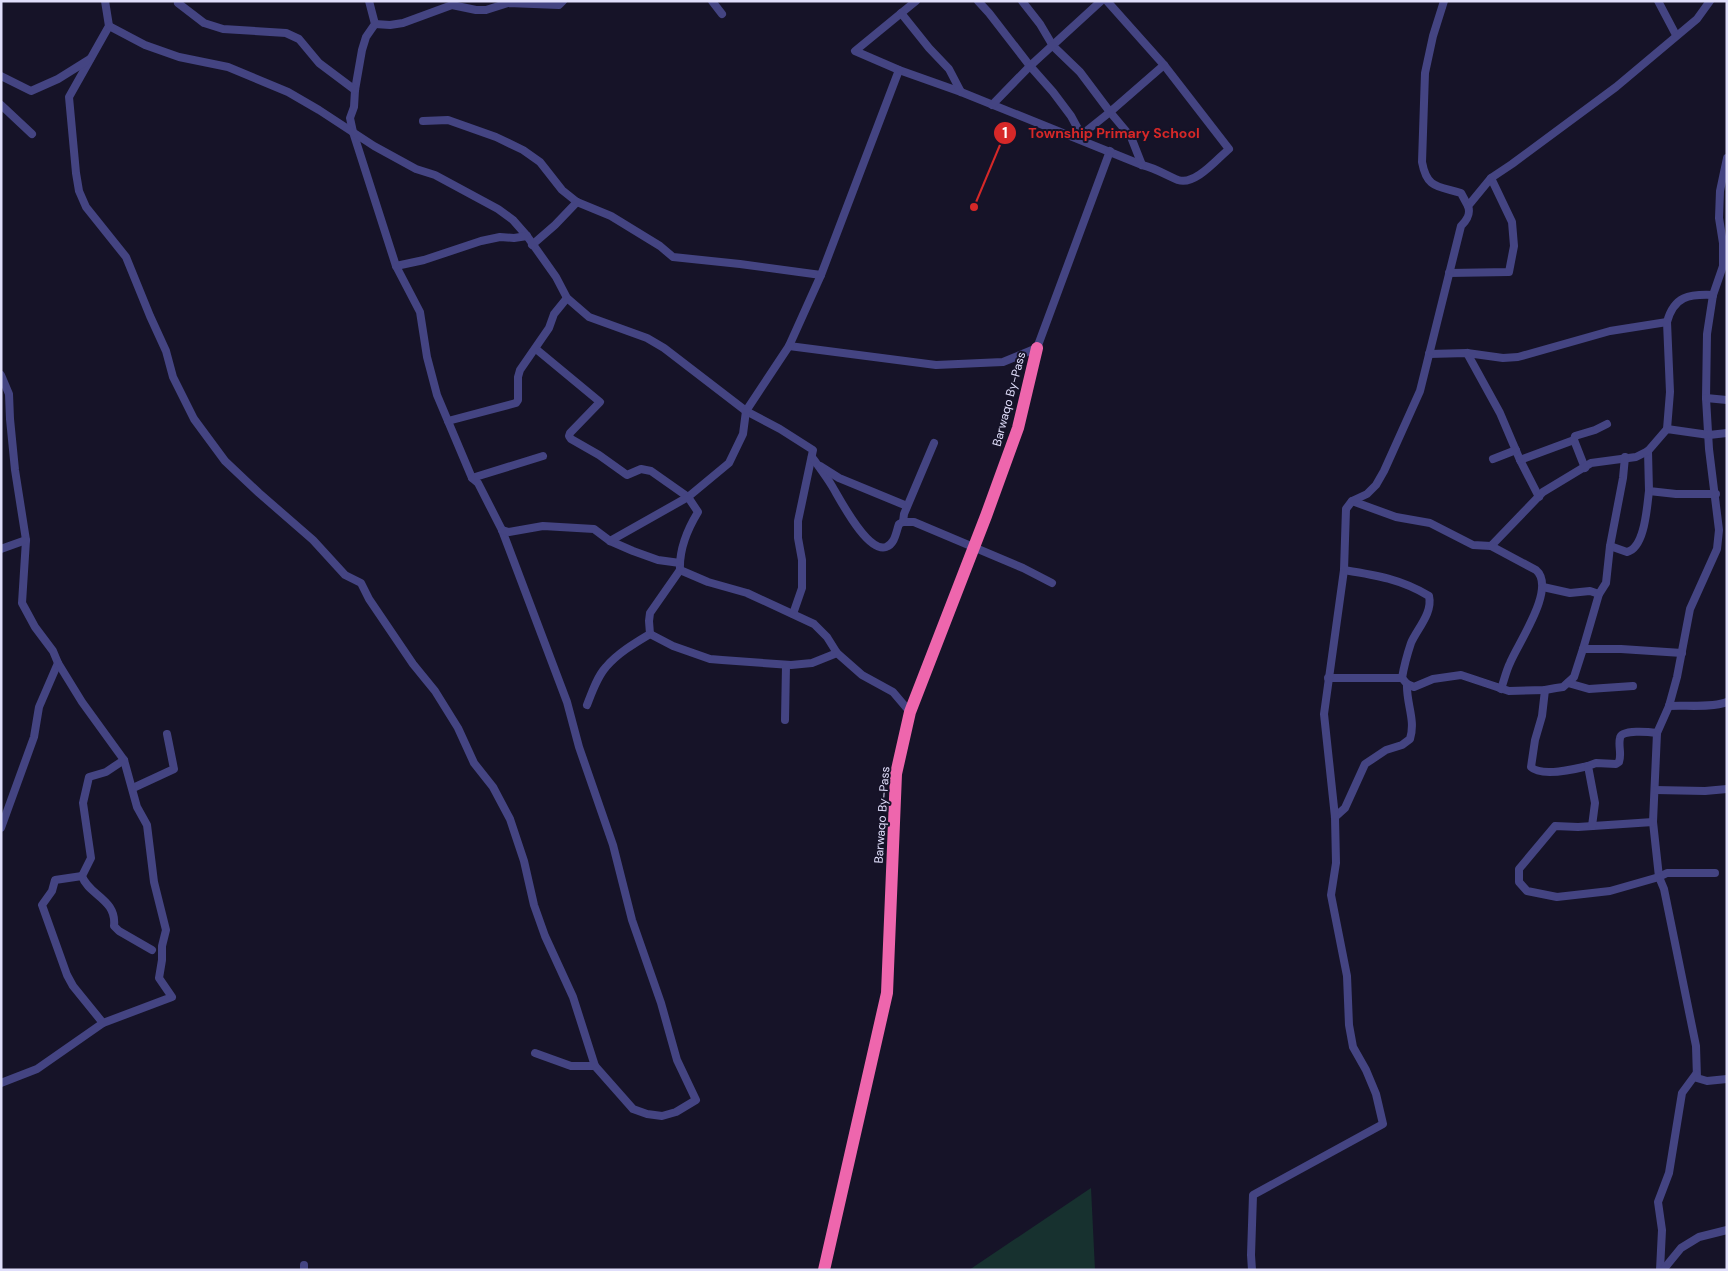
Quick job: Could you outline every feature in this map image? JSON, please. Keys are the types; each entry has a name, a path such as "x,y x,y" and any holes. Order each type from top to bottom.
{"highway":[{"name":"Barwaqo By-Pass","path":"824,1270 887,993 896,774 910,712 1018,428 1037,348"}],"street":[{"path":"105,1 109,26 69,97 76,173 79,191 86,207 126,256 166,351 173,377 194,419 225,462 313,540 345,575 361,584 368,599 413,664 435,691 458,728 474,763 485,774 510,819 524,861 534,905 545,936 573,996 595,1066 633,1109 647,1114 662,1116 676,1112 696,1100 676,1060 661,1003 632,920 613,845 579,747 567,702 502,530 478,483 472,478 437,395 427,357 420,312 396,266 353,132 350,118 354,107 355,90 366,37 375,24 369,1"},
{"path":"375,24 390,25 403,23 453,3 476,10 486,10 508,3 559,5 563,1"},
{"path":"712,1 722,14"},
{"path":"916,1 855,51 1082,139 1142,165 1155,168 1180,181 1193,180 1229,148 1164,65 1107,1"},
{"path":"978,1 1071,116 1082,139"},
{"path":"1022,1 1040,24 1053,46 1080,72 1130,137 1142,165"},
{"path":"992,105 1030,66 1101,1"},
{"path":"1252,1270 1253,1194 1384,1124 1376,1094 1366,1070 1353,1047 1348,1025 1347,976 1331,895 1336,864 1334,817 1324,714 1344,570 1346,509 1352,501 1367,494 1372,489 1384,471 1420,391 1449,273 1462,226 1468,220 1470,210 1461,193 1432,184 1424,173 1422,162 1425,73 1433,36 1444,1"},
{"path":"1658,1 1676,35"},
{"path":"1468,206 1491,178 1616,87 1697,19 1710,1"},
{"path":"178,3 204,23 223,29 286,33 298,39 319,63 355,90"},
{"path":"901,13 929,48 949,69 961,92"},
{"path":"109,26 145,45 179,57 228,67 288,92 397,159 416,169 435,175 498,209 513,220 527,236 556,277 567,298 589,317 647,338 664,348 746,412 780,429 813,450 814,460 803,492 798,521 798,538 802,560 802,588 793,614"},
{"path":"1,76 31,91 58,79 90,58"},
{"path":"1082,139 1164,65"},
{"path":"610,541 688,497 729,463 743,434 746,412 789,346 821,275 900,70"},
{"path":"1,106 32,134"},
{"path":"422,122 448,120 496,137 523,150 540,162 562,190 577,202 611,216 660,246 673,257 821,275"},
{"path":"789,346 936,365 1003,362 1037,348 1110,151"},
{"path":"1727,158 1720,191 1719,218 1725,266 1713,295 1707,334 1706,398 1708,436 1716,494 1723,520 1717,549 1690,609 1669,706 1657,733 1653,822 1660,877 1696,1046 1696,1074 1698,1080 1702,1081 1727,1079"},
{"path":"1449,273 1510,272 1514,246 1512,222 1491,178"},
{"path":"532,245 577,202"},
{"path":"396,266 424,260 481,241 500,237 514,238 527,236"},
{"path":"1491,546 1543,492 1595,462 1636,457 1648,451 1667,429 1670,392 1667,322 1672,309 1685,297 1694,294 1713,295"},
{"path":"448,421 516,403 518,400 520,370 550,328 554,314 567,298"},
{"path":"1429,354 1467,353 1503,358 1518,357 1604,332 1667,322"},
{"path":"536,348 600,402 570,432 569,436 571,439 599,455 627,476 641,469 651,471 688,497 698,512 687,530 680,566 650,613 650,634"},
{"path":"1467,353 1500,413 1538,497"},
{"path":"1,375 10,394 10,419 15,470 26,540 22,603 35,627 53,651 58,663 82,702 124,760 138,807 147,825 154,882 166,930 162,946 159,978 172,996 103,1023 37,1068 1,1083"},
{"path":"1706,398 1727,400"},
{"path":"1520,460 1574,440 1575,436 1607,424"},
{"path":"1667,429 1708,436 1727,433"},
{"path":"1574,440 1585,468"},
{"path":"903,522 907,506 934,443"},
{"path":"1493,459 1516,450"},
{"path":"1610,546 1627,552 1634,548 1645,525 1649,491 1648,451"},
{"path":"472,478 543,456"},
{"path":"1328,678 1404,681 1414,687 1433,679 1461,675 1509,691 1545,690 1563,687 1568,684 1574,677 1599,594 1606,583 1610,546 1624,478 1625,457"},
{"path":"814,460 840,478 907,506"},
{"path":"814,460 858,528 874,545 881,548 888,546 894,540 899,524 914,522 1023,568 1052,583"},
{"path":"1649,491 1676,494 1716,494"},
{"path":"1352,501 1396,517 1430,523 1474,545 1491,546 1538,571 1543,587 1529,628 1510,662 1501,689"},
{"path":"502,530 509,532 543,526 594,529 610,541 633,551 680,566 708,582 746,593 814,624 827,637 837,653 862,675 893,692 910,712"},
{"path":"1,549 26,540"},
{"path":"1334,817 1346,808 1365,764 1386,750 1402,745 1410,739 1413,725 1404,681 1405,658 1426,617 1430,600 1428,596 1412,586 1390,578 1344,570"},
{"path":"1543,587 1570,593 1590,592 1599,594"},
{"path":"650,634 673,646 710,659 786,664 812,663 837,653"},
{"path":"587,705 606,666 630,646 650,634"},
{"path":"1583,649 1682,652"},
{"path":"1,828 34,737 39,706 58,663"},
{"path":"785,720 786,664"},
{"path":"1568,684 1590,689 1633,686"},
{"path":"1545,690 1542,716 1535,740 1532,767 1536,770 1565,771 1596,763 1616,764 1619,762 1620,738 1622,734 1657,733"},
{"path":"1669,706 1703,706 1727,702"},
{"path":"133,788 174,769 167,734"},
{"path":"124,760 106,772 88,777 83,804 91,858 82,876 85,883 106,901 115,920 114,926 119,931 152,950"},
{"path":"1588,766 1595,803 1592,826"},
{"path":"1655,790 1705,791 1727,789"},
{"path":"1653,822 1592,826 1555,826 1519,869 1519,882 1527,891 1558,897 1610,891 1668,873 1715,873"},
{"path":"82,876 55,880 52,891 42,904 67,975 103,1023"},
{"path":"535,1053 571,1066 595,1066"},
{"path":"1660,1270 1662,1230 1658,1202 1669,1172 1682,1093 1696,1074"},
{"path":"1664,1270 1681,1248 1699,1237 1727,1230"}],"green space":[{"path":"1091,1188 1095,1270 969,1270"}],"place":[{"name":"Township Primary School","path":"974,207"}]}
